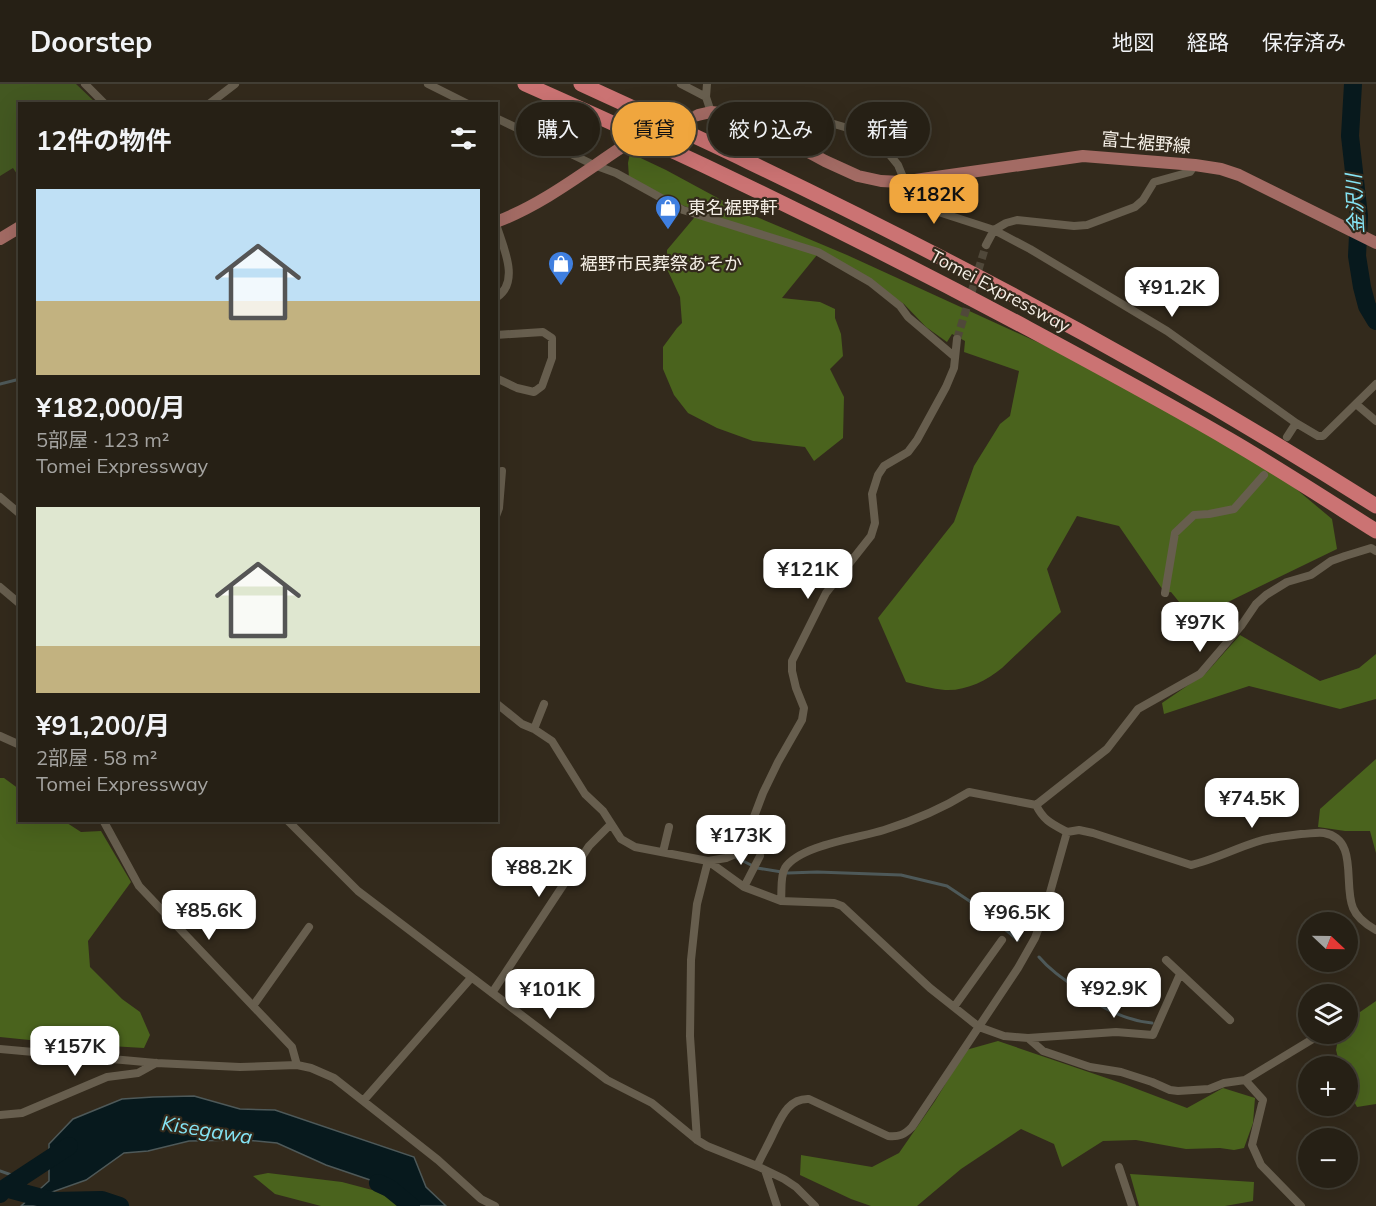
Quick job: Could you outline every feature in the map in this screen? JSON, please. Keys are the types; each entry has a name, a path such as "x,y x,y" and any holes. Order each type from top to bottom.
{"highway":[{"name":"Tomei Expressway","path":"525,84 661,145 937,279 1229,439 1376,531"},
{"name":"Tomei Expressway","path":"581,84 776,174 1003,290 1135,361 1376,506"}],"main road":[{"name":"富士裾野線","path":"698,115 708,113"},
{"path":"498,222 538,202 612,154"},
{"name":"富士裾野線","path":"816,156 858,176 881,181 903,182 1083,156 1195,165 1221,169 1239,175 1371,241"},
{"path":"0,238 18,227"}],"street":[{"path":"85,84 103,102"},
{"path":"212,102 235,84"},
{"path":"428,84 464,102"},
{"path":"681,84 706,97"},
{"path":"707,84 708,103"},
{"path":"498,119 594,165 616,173 683,210 818,252 870,282 900,306 908,317 954,357"},
{"path":"834,124 858,131 876,140 898,165 903,182 917,205 994,230 1030,249 1167,331 1296,423 1318,436 1323,436 1376,384"},
{"path":"986,245 994,230 1017,220 1074,226 1087,225 1135,207 1143,201 1154,182 1190,172 1195,165"},
{"path":"498,230 510,278 502,295 498,297"},
{"path":"498,335 543,332 552,338 552,358 542,386 534,392 517,388 498,379"},
{"path":"498,705 522,724 552,741 585,794 603,811 621,839 635,847 708,861 733,855 752,822 778,762 802,720 804,708 796,688 792,661 826,593 871,536 875,523 872,494 878,475 884,466 908,452 917,440 954,368 957,339"},
{"path":"1356,404 1376,421"},
{"path":"1287,436 1296,423"},
{"path":"498,511 502,471"},
{"path":"1165,593 1175,533 1194,514 1234,510 1264,475"},
{"path":"0,497 18,512"},
{"path":"781,901 785,868 794,859 815,848 884,830 943,807 969,792 1036,805 1107,749 1138,709 1200,674 1241,626 1256,604 1266,595 1287,582 1311,575 1331,561 1371,548 1376,551"},
{"path":"0,587 18,602"},
{"path":"534,729 544,704"},
{"path":"0,736 18,744"},
{"path":"1036,805 1048,822 1067,832 1079,830 1093,833 1191,865 1258,841 1315,833 1331,835 1341,842 1346,852 1353,911 1361,920 1376,930"},
{"path":"104,822 139,886 292,1047 297,1065"},
{"path":"289,822 358,891 607,1080 652,1103 697,1140 761,1168 796,1187 815,1206"},
{"path":"492,993 589,846 611,824"},
{"path":"663,852 669,827"},
{"path":"777,1206 761,1168 784,1111 793,1103 809,1099 888,1136 897,1137 905,1134 912,1127 1018,968 1035,938 1067,832"},
{"path":"744,887 760,856"},
{"path":"708,861 744,887 781,901 834,903 842,906 930,988 979,1027 1004,1036 1028,1038 1116,1032 1153,1035 1180,974"},
{"path":"697,1140 690,1036 691,960 697,904 708,861"},
{"path":"253,1006 309,927"},
{"path":"954,1007 1002,940"},
{"path":"1166,960 1230,1020"},
{"path":"364,1100 471,978"},
{"path":"1028,1038 1042,1052 1090,1067 1121,1072 1178,1091 1209,1089 1224,1083 1245,1080 1304,1044"},
{"path":"0,1048 156,1063 240,1067 297,1065 311,1068 334,1078 364,1100 481,1198 495,1206"},
{"path":"0,1115 22,1113 107,1077 138,1073 156,1063"},
{"path":"1245,1080 1263,1100 1252,1145 1261,1165 1301,1206"},
{"path":"1119,1167 1132,1206"}],"green space":[{"path":"0,84 76,84 95,102 18,102 18,176 13,168 0,176"},
{"path":"629,156 636,156 738,209 847,255 1070,357 1277,473 1332,519 1337,549 1193,619 1171,592 1165,593 1119,526 1077,516 1047,569 1061,612 1002,668 975,684 961,689 945,690 906,682 878,618 954,522 974,466 1000,424 1010,416 1019,371 964,352 965,341 952,334 947,342 926,327 904,304 821,250 782,298 820,302 835,309 843,356 830,369 844,397 843,438 814,461 805,447 753,441 717,428 688,413 674,395 663,369 663,347 682,323 680,297 667,269 667,250 699,212 629,178"},
{"path":"1240,635 1320,681 1359,668 1376,654 1376,699 1340,709 1249,686 1164,714 1162,703 1206,673"},
{"path":"1376,759 1376,853 1370,831 1345,831 1318,827 1320,809"},
{"path":"0,778 4,778 18,788 18,822 66,822 81,832 101,831 131,882 88,941 90,967 122,999 140,1012 150,1035 144,1048 0,1037"},
{"path":"1376,1001 1376,1104 1358,1107 1358,1056 1338,1056 1336,1050 1337,1044 1358,1044 1358,1013"},
{"path":"998,1041 1187,1108 1223,1088 1255,1098 1253,1123 1244,1148 1234,1150 1186,1149 1136,1140 1103,1141 1062,1167 1054,1144 1021,1129 961,1169 917,1206 871,1206 800,1175 801,1155 872,1167 899,1153 935,1101 966,1050"},
{"path":"268,1173 342,1182 376,1191 402,1206 321,1206 275,1194 253,1176"},
{"path":"1130,1174 1254,1182 1253,1201 1225,1206 1139,1206"}],"water":[{"path":"194,1096 240,1109 275,1110 414,1157 426,1187 446,1206 417,1206 376,1182 326,1165 277,1143 245,1140 189,1141 148,1151 124,1153 86,1180 49,1193 41,1206 21,1206 49,1181 49,1144 73,1119 122,1099"}],"waterway":[{"name":"金沢川","path":"1353,84 1350,136 1359,216 1357,256 1367,306 1376,321"},
{"path":"0,384 18,380"},
{"path":"737,858 757,868 788,873 901,875 947,886 977,906 1018,940"},
{"path":"1039,957 1088,998 1128,1018 1152,1023"},
{"name":"Kisegawa","path":"0,1194 5,1188 69,1146"},
{"path":"0,1171 20,1178"},
{"name":"Kisegawa","path":"378,1183 389,1188 411,1206"},
{"name":"Kisegawa","path":"5,1188 53,1201 102,1200 120,1206"}],"tunnel":[{"path":"957,339 986,245"}],"place":[{"name":"東名裾野軒","path":"668,231"},
{"name":"裾野市民葬祭あそか","path":"561,287"}]}
